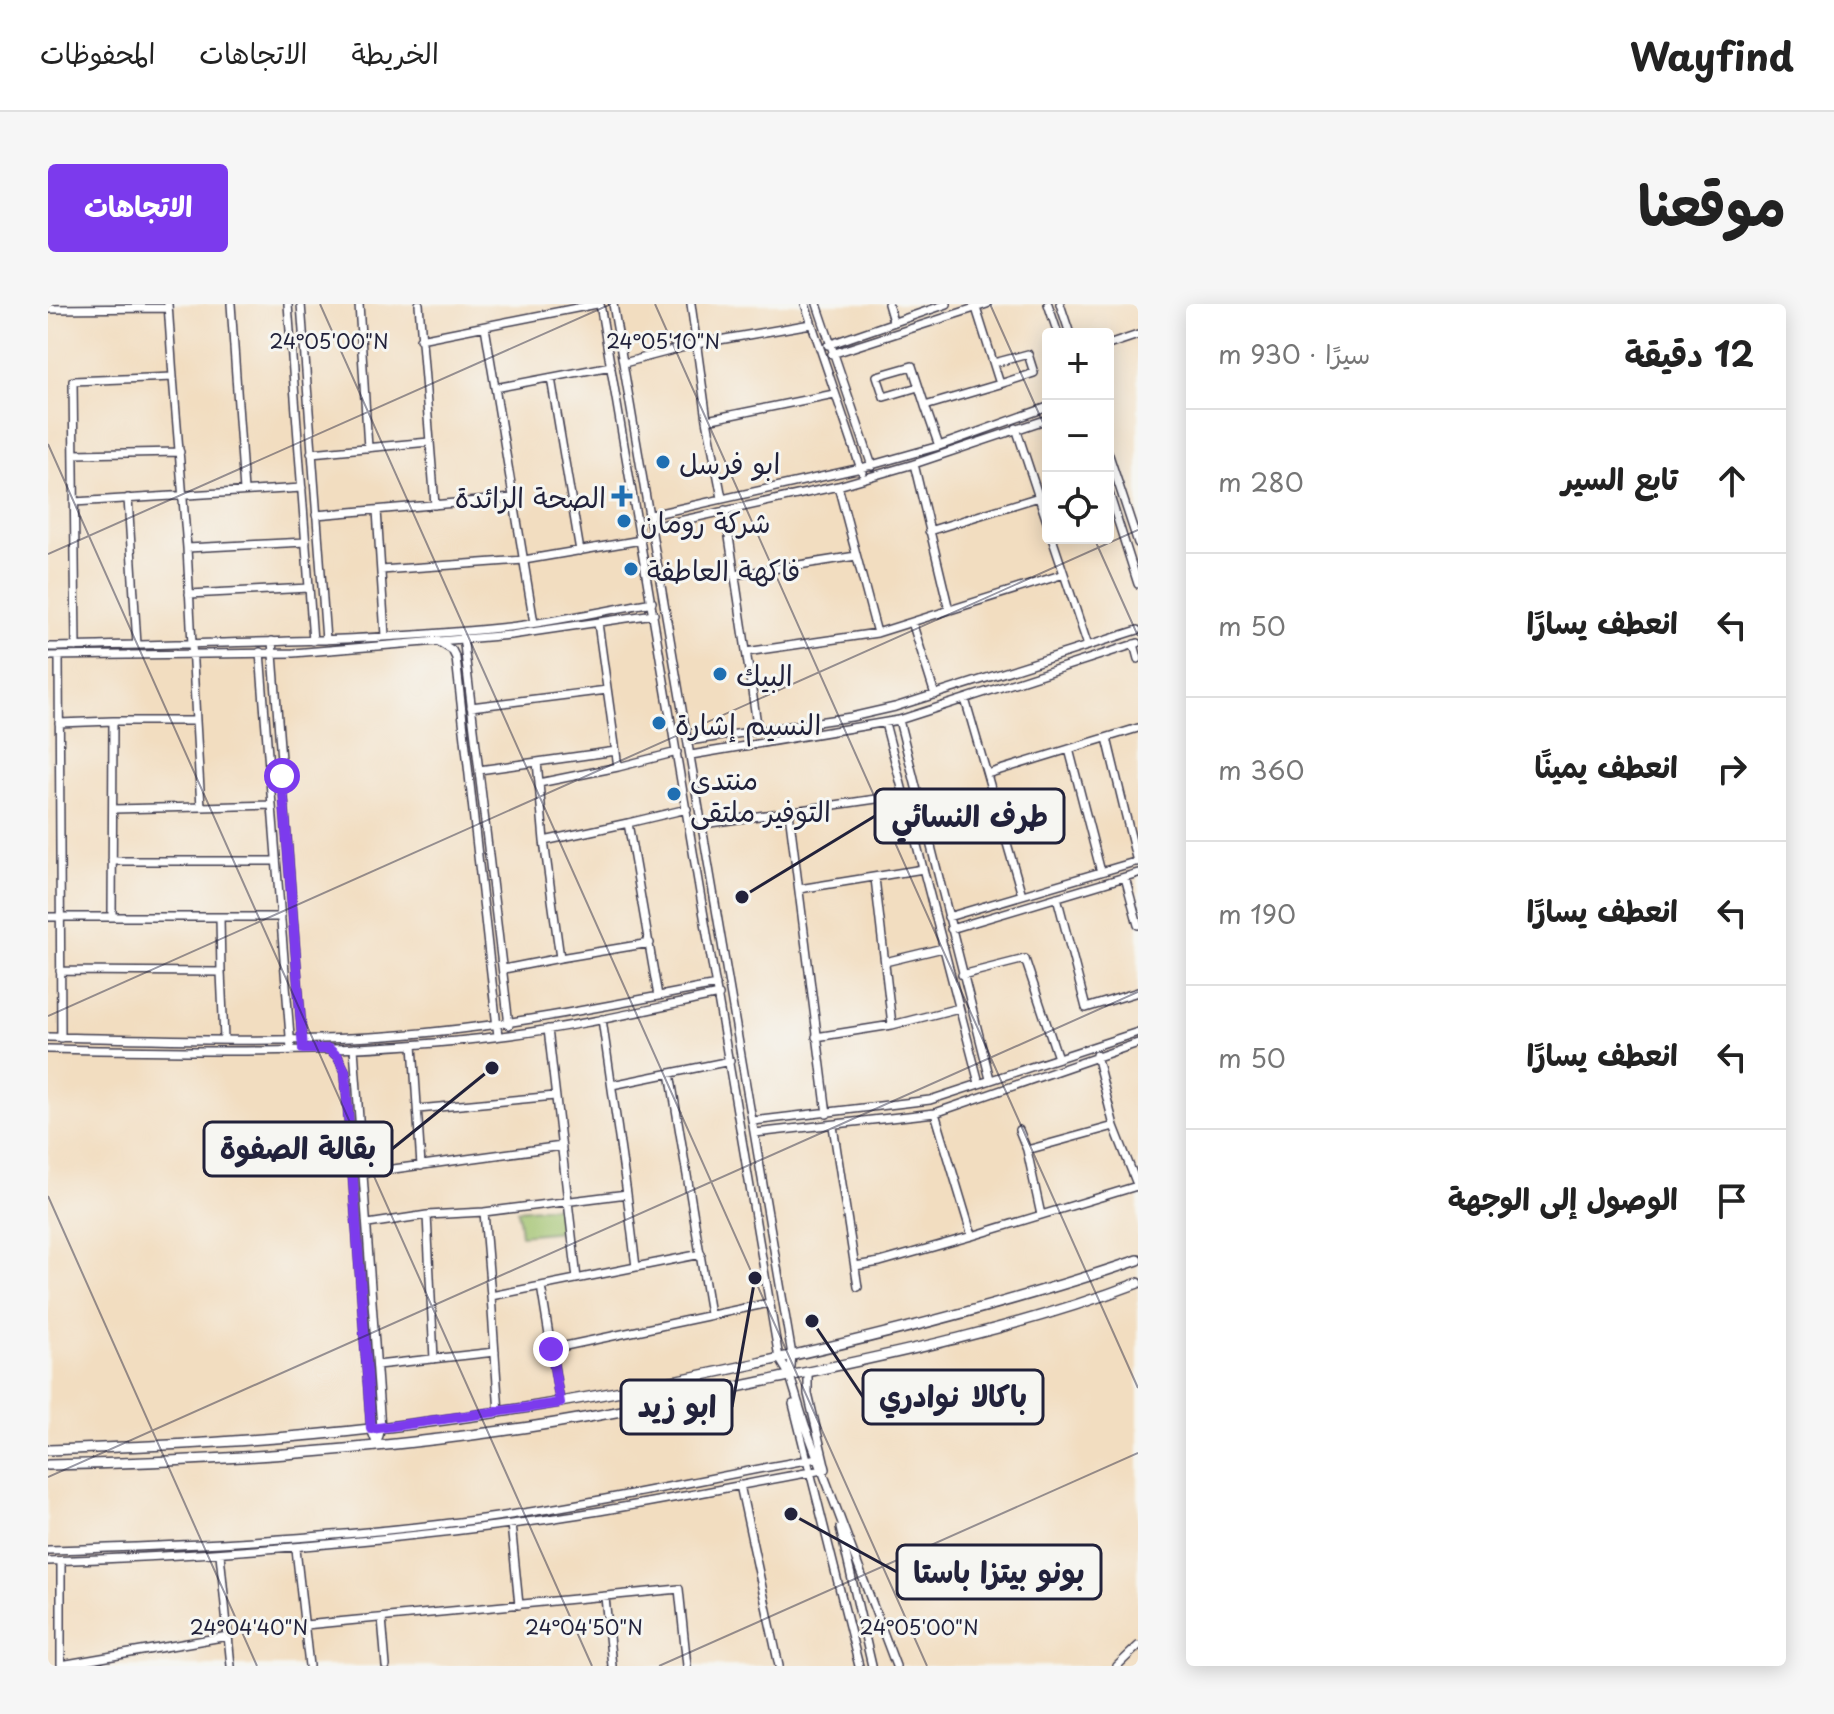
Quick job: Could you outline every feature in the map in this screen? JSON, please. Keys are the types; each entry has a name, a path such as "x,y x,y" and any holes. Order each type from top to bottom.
{"main road":[{"path":"48,1450 155,1446 376,1429 560,1403 779,1358 978,1311 1138,1260"},
{"path":"48,1465 113,1464 377,1445 531,1427 808,1373 974,1336 1138,1283"}],"street":[{"path":"231,304 244,491"},
{"path":"288,304 314,652"},
{"path":"301,304 327,651"},
{"path":"359,304 368,448"},
{"path":"419,304 435,505"},
{"path":"538,304 541,316"},
{"path":"420,339 599,304 779,1358 790,1376 817,1458 896,1666"},
{"path":"613,304 792,1355 790,1376"},
{"path":"691,304 707,420 722,498"},
{"path":"805,304 864,477"},
{"path":"817,304 875,475"},
{"path":"888,304 893,321"},
{"path":"819,348 947,304"},
{"path":"823,358 987,304"},
{"path":"1048,304 1056,328"},
{"path":"1060,304 1068,328"},
{"path":"48,309 168,306 187,548 201,807"},
{"path":"976,308 1000,384"},
{"path":"624,363 696,344 811,324"},
{"path":"485,327 534,623"},
{"path":"1114,343 1138,335"},
{"path":"925,406 1034,373 1028,354 994,363"},
{"path":"495,388 611,366"},
{"path":"918,387 884,397 877,376 912,366 939,446"},
{"path":"76,647 73,381 173,377"},
{"path":"551,378 580,551"},
{"path":"707,420 834,394"},
{"path":"651,515 861,468 939,446 1042,409"},
{"path":"652,527 838,486 1042,421"},
{"path":"1016,428 1042,506"},
{"path":"311,453 429,442"},
{"path":"74,454 180,452"},
{"path":"914,464 949,610"},
{"path":"1114,470 1138,543"},
{"path":"838,486 877,633"},
{"path":"74,502 302,488"},
{"path":"929,531 1039,497"},
{"path":"128,498 137,645"},
{"path":"316,515 513,498"},
{"path":"1114,509 1138,584"},
{"path":"377,510 385,636"},
{"path":"725,510 758,731"},
{"path":"381,570 524,560 641,540"},
{"path":"187,548 306,542"},
{"path":"1054,544 1088,646"},
{"path":"735,575 856,556"},
{"path":"746,652 877,633 1064,574"},
{"path":"189,594 309,588"},
{"path":"48,656 273,654 437,642 652,602"},
{"path":"48,647 462,635 598,623 654,614"},
{"path":"912,622 935,695"},
{"path":"598,623 618,767"},
{"path":"689,741 851,717 935,695 1138,630"},
{"path":"462,635 510,1035"},
{"path":"259,641 291,1049"},
{"path":"272,641 303,1049"},
{"path":"437,642 452,650 456,658 498,1036"},
{"path":"691,755 899,720 1136,644 1138,659"},
{"path":"59,656 61,1038"},
{"path":"471,707 607,690"},
{"path":"965,699 1022,895"},
{"path":"899,720 990,1079"},
{"path":"112,917 113,721"},
{"path":"59,723 196,721"},
{"path":"885,723 979,1083"},
{"path":"987,774 1138,728"},
{"path":"948,917 1138,862 1107,738"},
{"path":"1069,749 1101,872"},
{"path":"479,770 616,751"},
{"path":"539,783 677,752"},
{"path":"537,762 560,958"},
{"path":"703,824 904,795"},
{"path":"113,809 272,805"},
{"path":"544,841 687,809"},
{"path":"789,812 827,1114"},
{"path":"628,823 658,996"},
{"path":"112,861 276,861"},
{"path":"799,889 923,869"},
{"path":"951,929 1138,874"},
{"path":"1125,877 1138,925"},
{"path":"875,878 892,1025"},
{"path":"1057,897 1086,1008 1138,992"},
{"path":"48,917 281,917"},
{"path":"220,917 224,1039"},
{"path":"504,969 650,943"},
{"path":"885,962 943,948"},
{"path":"962,975 1025,959 1058,1058"},
{"path":"60,971 221,972"},
{"path":"48,1037 224,1039 398,1036 497,1025 716,985"},
{"path":"48,1049 174,1051 413,1045 548,1029 719,995"},
{"path":"816,1037 892,1025 959,1008"},
{"path":"602,1019 636,1267"},
{"path":"548,1029 577,1279"},
{"path":"753,1121 930,1100 1138,1032"},
{"path":"755,1133 935,1113 1138,1043"},
{"path":"413,1045 421,1166"},
{"path":"354,1048 377,1365 376,1429"},
{"path":"329,1049 338,1057 345,1071 377,1445"},
{"path":"855,1266 972,1236 1138,1186 1114,1126 1096,1055"},
{"path":"612,1085 730,1061"},
{"path":"670,1073 710,1314"},
{"path":"418,1109 555,1096"},
{"path":"935,1113 972,1236"},
{"path":"833,1126 858,1287"},
{"path":"1027,1150 1114,1126"},
{"path":"1019,1130 1027,1150 1041,1215"},
{"path":"364,1173 562,1146"},
{"path":"368,1224 627,1194"},
{"path":"484,1212 499,1413"},
{"path":"427,1215 434,1359"},
{"path":"491,1296 701,1254"},
{"path":"541,1286 560,1403"},
{"path":"551,1349 769,1303"},
{"path":"377,1365 495,1352"},
{"path":"808,1373 808,1394 872,1666"},
{"path":"791,1398 859,1666"},
{"path":"48,1550 284,1539 412,1527 547,1509 817,1458"},
{"path":"48,1561 296,1549 511,1524 822,1470"},
{"path":"740,1485 779,1666"},
{"path":"511,1524 519,1605"},
{"path":"296,1549 309,1666"},
{"path":"220,1554 231,1666"},
{"path":"61,1561 61,1666 228,1636"},
{"path":"305,1625 679,1589 687,1666"},
{"path":"605,1597 612,1666"},
{"path":"382,1618 386,1666"},
{"path":"1117,1666 1138,1646"}],"green space":[{"path":"560,1206 562,1231 521,1235 518,1210"}],"place":[{"name":"ابو فرسل","path":"663,462"},
{"name":"الصحة الرائدة","path":"622,496"},
{"name":"شركة رومان","path":"624,521"},
{"name":"فاكهة العاطفة","path":"631,569"},
{"name":"البيك","path":"720,674"},
{"name":"النسيم إشارة","path":"659,723"},
{"name":"منتدى التوفير ملتقى","path":"674,794"},
{"name":"طرف النسائي","path":"742,897"},
{"name":"بقالة الصفوة","path":"492,1068"},
{"name":"ابو زيد","path":"755,1278"},
{"name":"باكالا نوادري","path":"812,1321"},
{"name":"بونو بيتزا باستا","path":"791,1514"}],"route":[{"path":"282,776 303,1049 329,1049 338,1057 345,1071 371,1429 560,1403 551,1349"}]}
